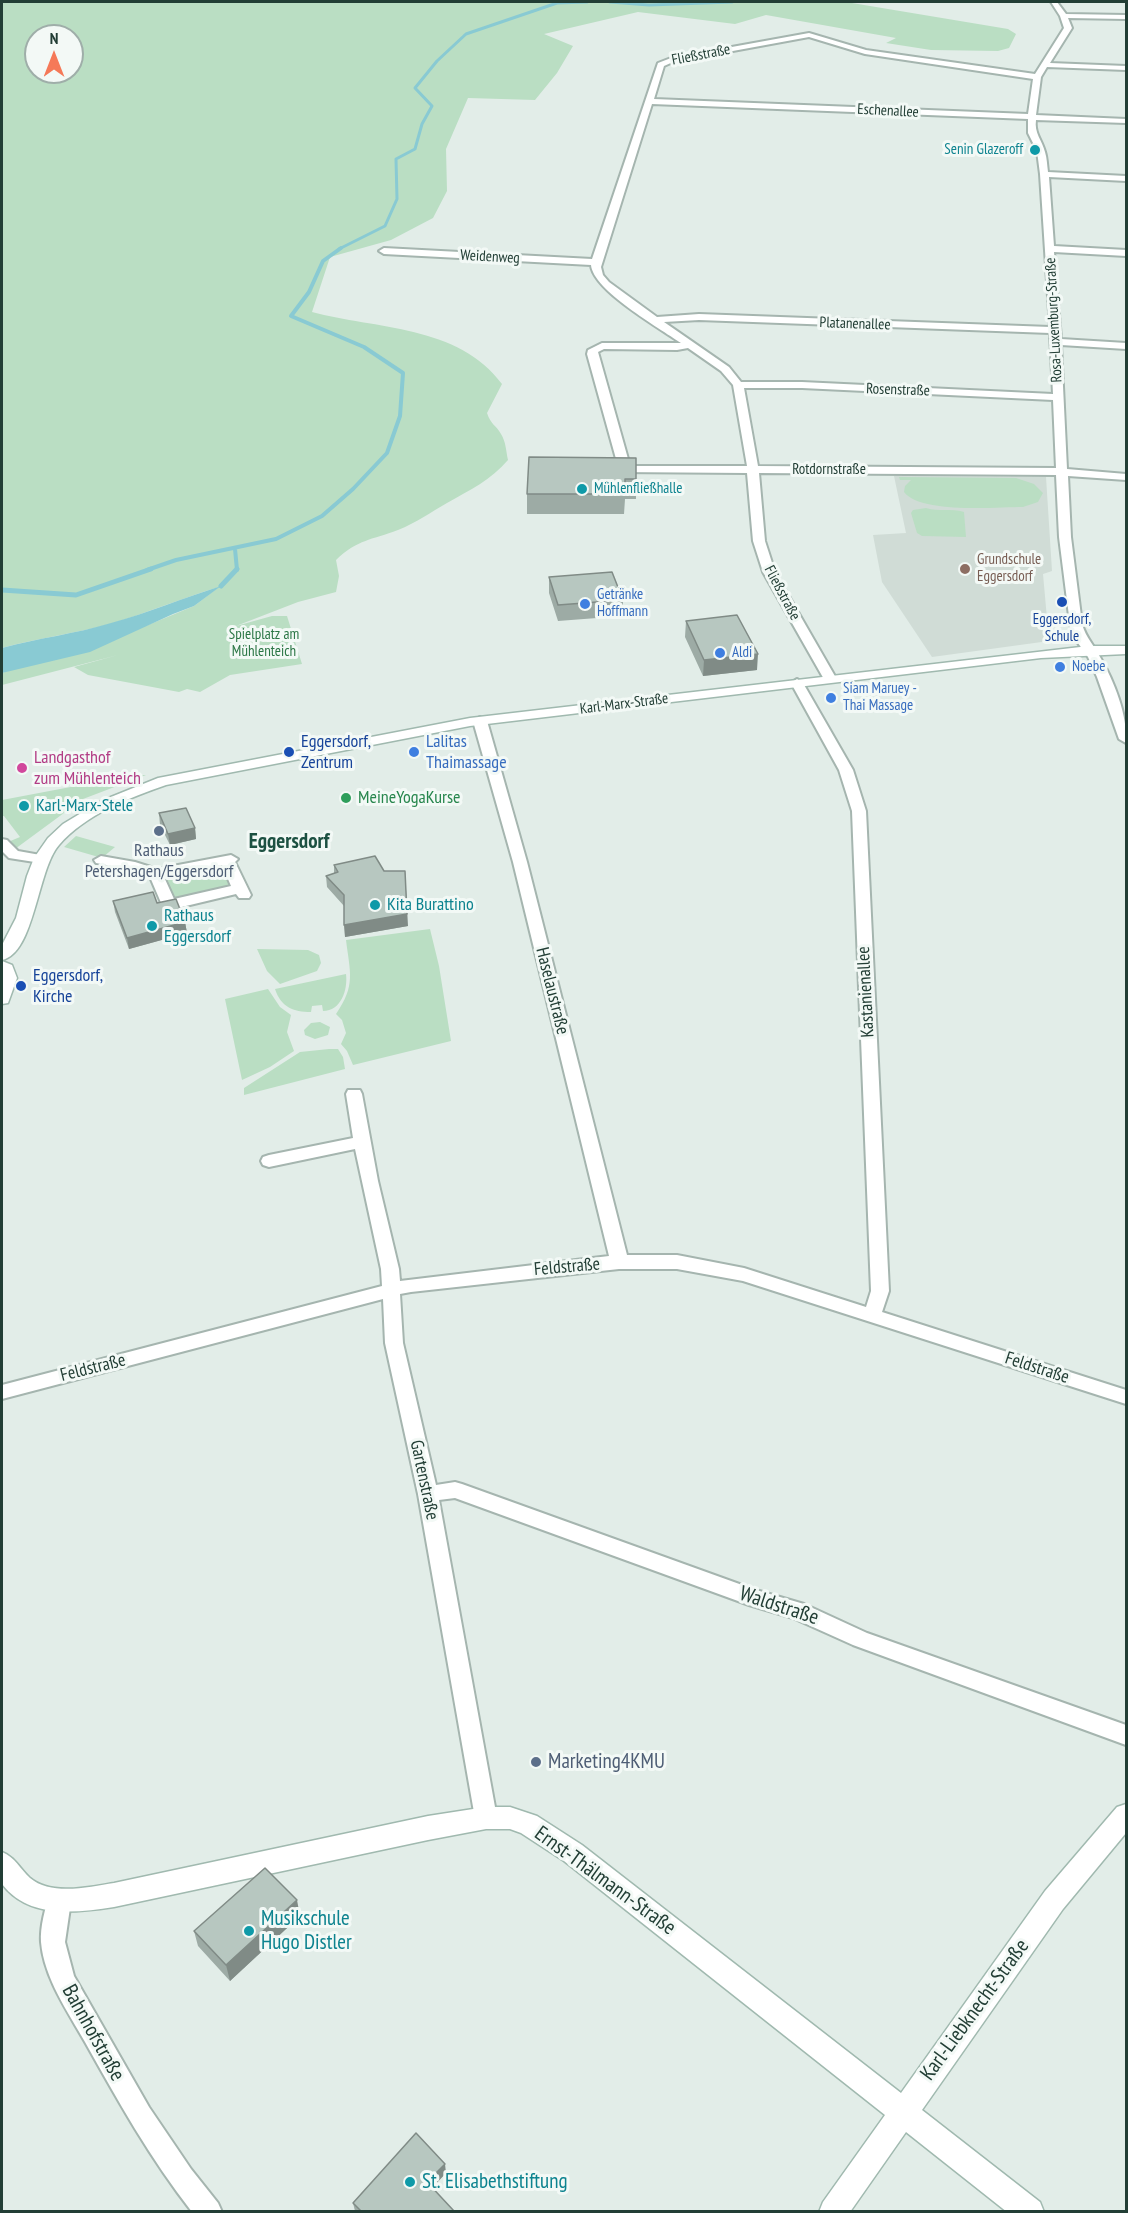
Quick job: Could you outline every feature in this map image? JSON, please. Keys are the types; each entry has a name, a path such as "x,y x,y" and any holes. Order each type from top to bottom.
{"street":[{"path":"1054,2 1064,16 1126,17"},
{"name":"Rosa-Luxemburg-Straße","path":"1064,16 1068,28 1066,33 1037,77 1033,95 1032,133 1041,151 1044,174 1066,547 1078,636 1089,650"},
{"name":"Fließstraße","path":"596,262 649,100 665,62 809,35 866,52 1037,77"},
{"path":"1044,65 1126,68"},
{"name":"Eschenallee","path":"649,100 1126,122"},
{"path":"1044,174 1126,178"},
{"path":"1050,249 1126,253"},
{"name":"Weidenweg","path":"384,251 596,262"},
{"path":"596,262 596,272 602,282 725,369 738,385"},
{"name":"Platanenallee","path":"657,320 699,318 1055,336 1126,346"},
{"path":"625,469 599,385 593,350 602,346 677,347 690,344"},
{"name":"Fließstraße","path":"738,385 753,470 759,541 769,572 830,678"},
{"name":"Rosenstraße","path":"738,385 1057,397"},
{"name":"Rotdornstraße","path":"601,469 968,470 1061,472 1126,477"},
{"path":"1089,650 1103,677 1126,739"},
{"name":"Karl-Marx-Straße","path":"41,859 51,843 92,812 120,797 163,781 480,721 830,678 1089,650 1126,650"},
{"name":"Kastanienallee","path":"797,683 846,770 856,798 861,825 863,923 880,1291 872,1315"},
{"name":"Haselaustraße","path":"480,721 520,862 615,1234 619,1262"},
{"path":"2,843 14,855 41,859 24,920 14,941 2,955"},
{"path":"101,860 135,866 156,874 229,859 242,892 165,909 156,874"},
{"path":"2,966 6,969 9,978 2,999"},
{"name":"Gartenstraße","path":"354,1094 361,1142 390,1269 394,1343 428,1494 486,1818"},
{"path":"269,1161 361,1142"},
{"name":"Feldstraße","path":"2,1392 390,1290 456,1279 619,1262 677,1262 702,1265 797,1290 1126,1397"},
{"name":"Waldstraße","path":"428,1494 455,1490 756,1599 783,1605 820,1618 860,1639 1126,1735"},
{"name":"Karl-Liebknecht-Straße","path":"833,2211 1054,1900 1126,1815"},
{"name":"Ernst-Thälmann-Straße","path":"59,1901 114,1896 428,1828 486,1818 510,1818 528,1824 573,1853 1030,2211"},
{"path":"2,1864 8,1875 34,1896 59,1901"},
{"name":"Bahnhofstraße","path":"59,1901 53,1942 63,1980 140,2116 182,2178 209,2211"}],"shaded area":[{"name":"Grundschule Eggersdorf","path":"894,476 1046,477 1052,571 1043,574 1049,641 932,657 882,582 873,535 906,533"}],"green space":[{"name":"Spielplatz am Mühlenteich","path":"2,2 846,2 1008,29 1016,34 1009,48 998,51 931,50 886,43 896,38 766,15 735,24 638,12 544,34 573,46 557,73 535,100 468,98 446,149 447,191 433,218 391,240 330,257 312,312 414,332 440,340 463,350 484,365 502,384 487,413 503,437 508,460 480,484 417,521 358,544 344,553 336,560 339,576 336,592 298,602 236,626 272,616 287,616 302,664 230,675 200,692 187,689 179,692 88,675 74,667 118,655 2,685 2,673 148,625 194,606 219,587 110,624 2,648"},
{"path":"899,477 1016,478 1034,484 1043,493 1038,502 1023,507 959,508 926,504 913,499 904,492 905,486 911,480 900,480"},
{"path":"926,508 964,512 966,537 922,536 917,533 911,513 913,510"},
{"path":"134,775 146,775 83,799 15,849 8,842 20,837 2,816 2,800"},
{"path":"76,836 115,847 102,858 64,847"},
{"path":"220,862 230,887 170,900 162,881 186,875 184,870"},
{"path":"430,929 439,966 451,1041 353,1065 341,1044 346,1033 342,1020 336,1014 349,987 350,970 346,940"},
{"path":"257,949 308,950 319,955 321,963 317,971 280,984 267,971"},
{"path":"346,974 346,987 342,999 339,1004 329,1010 323,1011 322,1005 312,1006 311,1012 293,1009 284,1004 275,989"},
{"path":"268,989 280,1007 291,1015 287,1032 294,1051 270,1067 242,1080 225,999"},
{"path":"320,1022 330,1027 328,1035 315,1039 305,1035 304,1030 311,1023"},
{"path":"338,1049 343,1057 345,1069 244,1095 244,1088 300,1052"}],"water":[{"path":"221,586 194,606 90,652 2,673 2,648 111,623"}],"building":[{"path":"529,457 636,458 636,479 625,479 625,494 527,494"},
{"path":"612,572 623,600 558,605 549,577"},
{"path":"737,615 758,654 704,660 686,621"},
{"path":"186,808 195,828 168,834 159,813"},
{"name":"Kita Burattino","path":"375,856 384,871 405,871 407,914 344,925 344,895 326,876 338,872 334,865"},
{"name":"Rathaus Eggersdorf","path":"153,892 157,903 176,899 185,922 127,938 113,901"},
{"name":"Musikschule Hugo Distler","path":"265,1868 297,1900 226,1965 194,1931"},
{"name":"St. Elisabethstiftung","path":"416,2133 445,2164 427,2182 454,2211 361,2211 353,2203"}],"waterway":[{"path":"341,248 385,226 397,199 396,159 415,149 422,124 432,106 415,88 437,61 466,34 557,3 587,2"},
{"path":"610,2 649,5 732,2"},
{"path":"147,570 176,560 276,539 322,516 353,489 387,453 400,416 403,373 364,347 291,316 309,292 323,261 341,248"},
{"path":"235,549 237,569"},
{"path":"2,590 76,595 151,569"},
{"path":"221,586 237,569"}],"place":[{"name":"Senin Glazeroff","path":"1035,150"},
{"name":"Mühlenfließhalle","path":"582,489"},
{"name":"Grundschule Eggersdorf","path":"965,569"},
{"name":"Eggersdorf, Schule","path":"1062,602"},
{"name":"Getränke Hoffmann","path":"585,604"},
{"name":"Aldi","path":"720,653"},
{"name":"Noebe","path":"1060,667"},
{"name":"Siam Maruey - Thai Massage","path":"831,698"},
{"name":"Eggersdorf, Zentrum","path":"289,752"},
{"name":"Lalitas Thaimassage","path":"414,752"},
{"name":"Landgasthof zum Mühlenteich","path":"22,768"},
{"name":"MeineYogaKurse","path":"346,798"},
{"name":"Karl-Marx-Stele","path":"24,806"},
{"name":"Rathaus Petershagen/Eggersdorf","path":"159,831"},
{"name":"Kita Burattino","path":"375,905"},
{"name":"Rathaus Eggersdorf","path":"152,926"},
{"name":"Eggersdorf, Kirche","path":"21,986"},
{"name":"Marketing4KMU","path":"536,1762"},
{"name":"Musikschule Hugo Distler","path":"249,1931"},
{"name":"St. Elisabethstiftung","path":"410,2182"}],"district":[{"name":"Eggersdorf","path":"289,842"}]}
